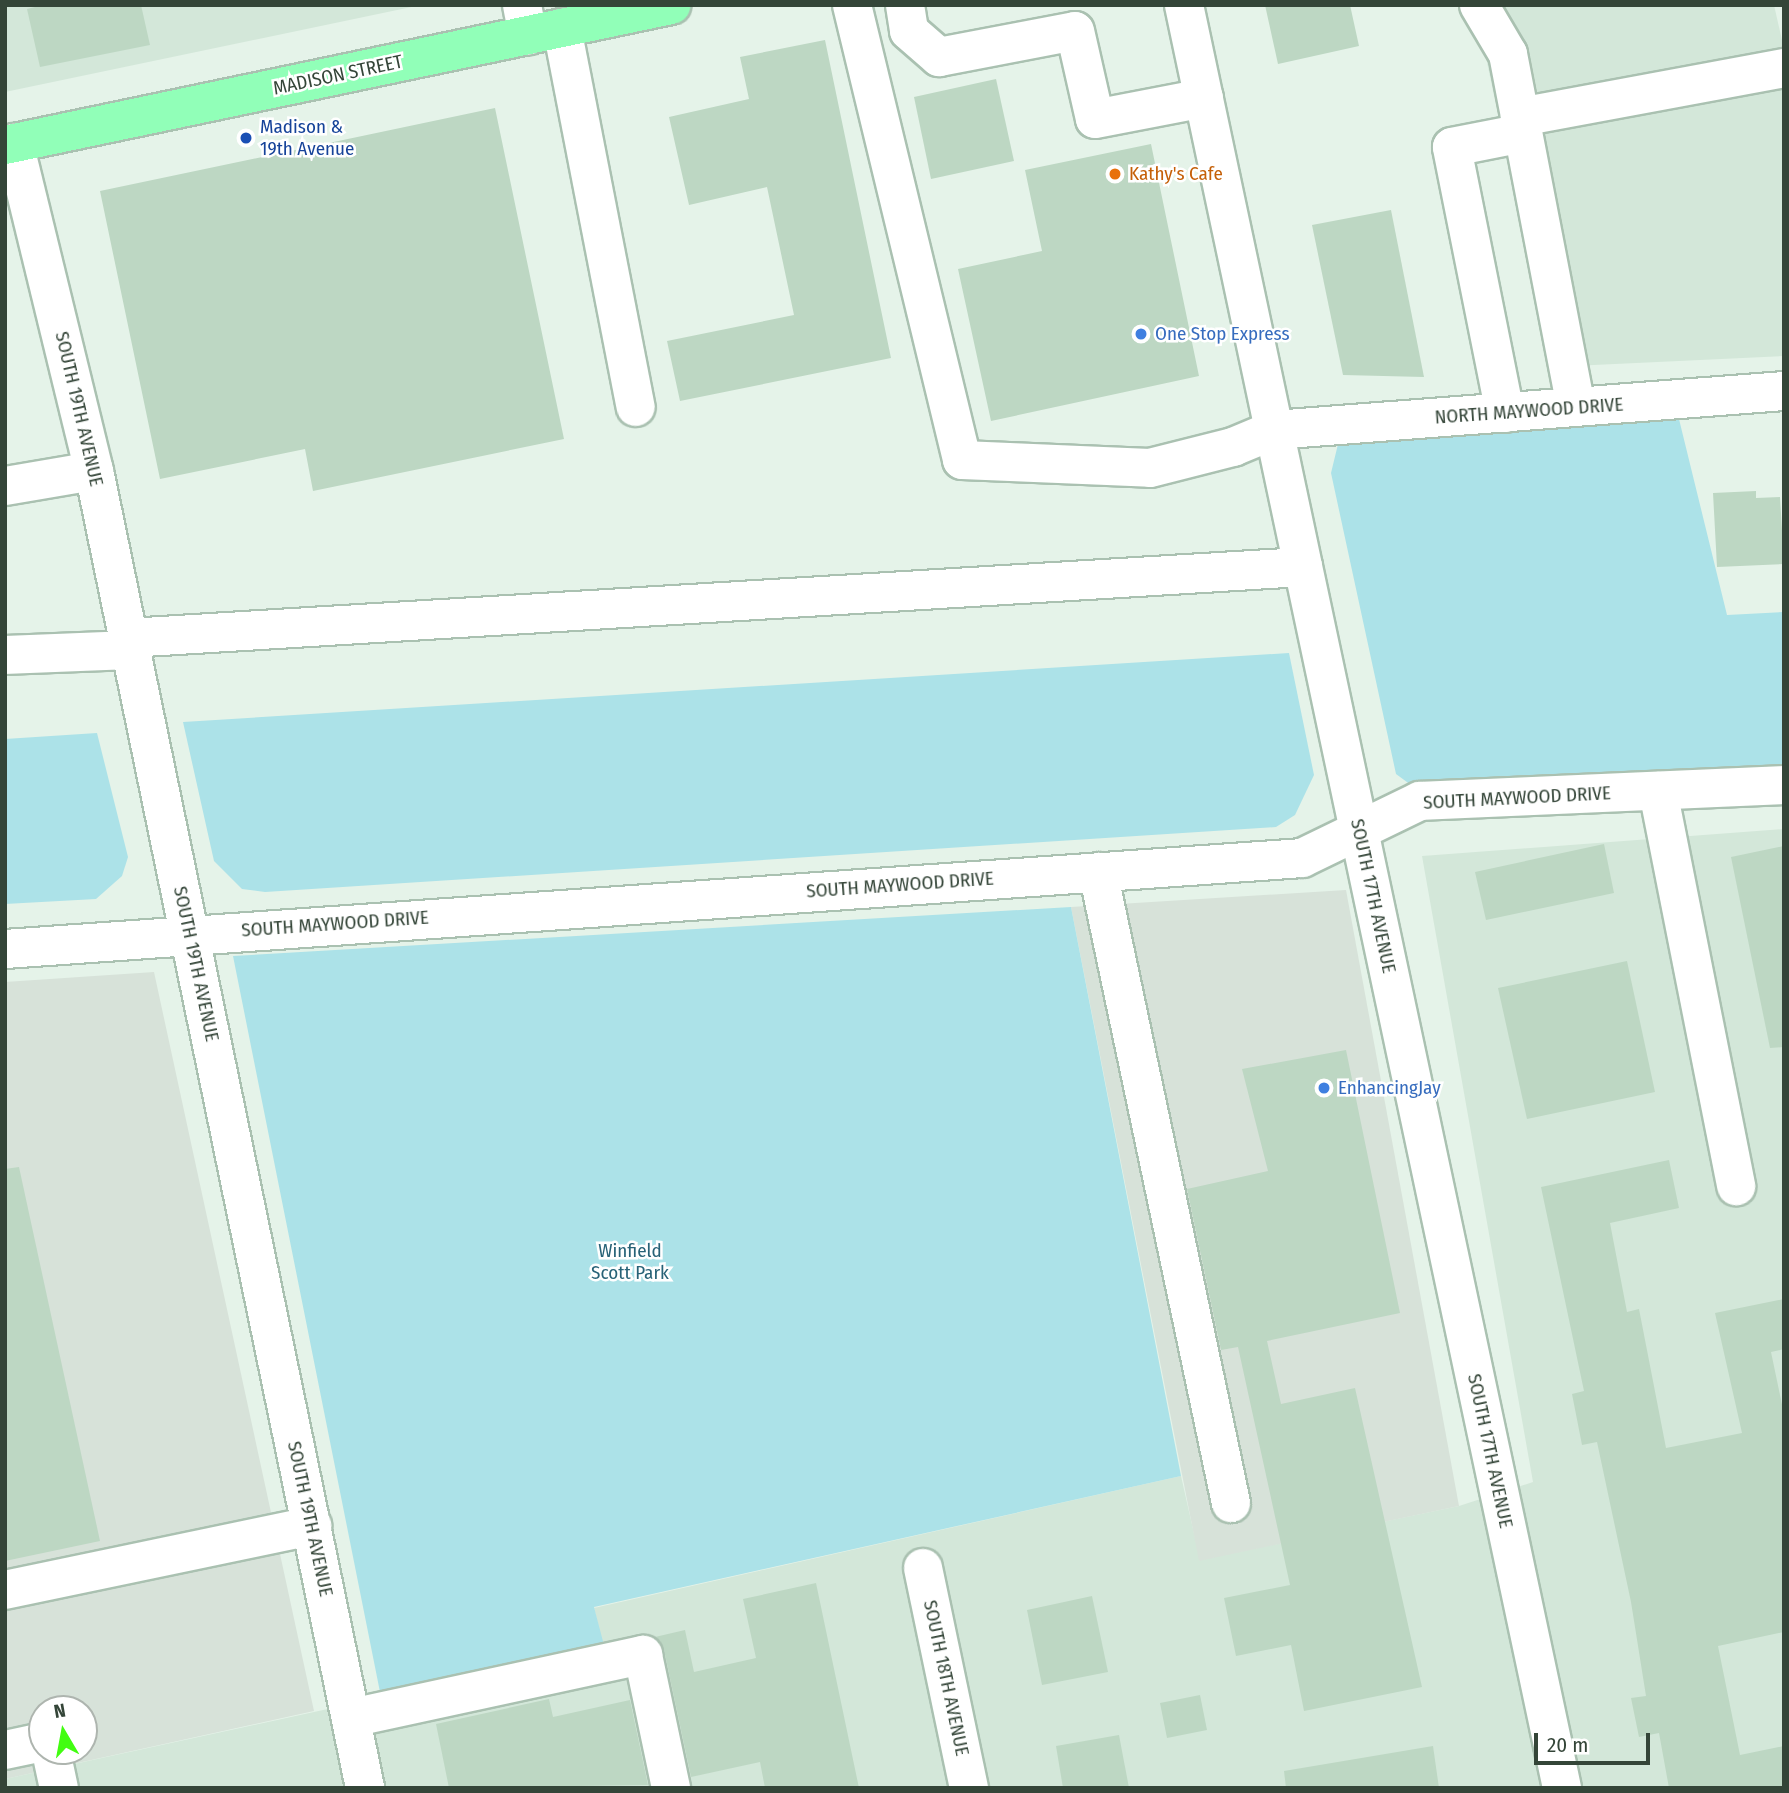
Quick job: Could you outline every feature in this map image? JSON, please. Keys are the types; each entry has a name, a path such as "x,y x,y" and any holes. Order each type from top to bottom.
{"main road":[{"name":"MADISON STREET","path":"10,144 537,23 671,5"}],"street":[{"name":"NORTH MAYWOOD DRIVE","path":"852,5 962,460 1150,468 1233,447 1274,430 1784,391"},
{"path":"905,5 909,30 939,57 1075,31 1095,119 1204,98"},
{"name":"SOUTH 17TH AVENUE","path":"1184,5 1562,1788"},
{"path":"1479,5 1508,54 1576,407"},
{"path":"537,23 636,407"},
{"path":"1505,412 1452,147 1522,125 1784,68"},
{"name":"SOUTH 19TH AVENUE","path":"10,144 94,471 365,1788"},
{"path":"5,486 94,471"},
{"path":"5,655 130,644 1303,567"},
{"name":"SOUTH MAYWOOD DRIVE","path":"5,949 1302,858 1420,801 1784,785"},
{"path":"1658,790 1736,1186"},
{"path":"1098,872 1231,1503"},
{"path":"5,1590 312,1526"},
{"name":"SOUTH 18TH AVENUE","path":"923,1568 969,1788"},
{"path":"351,1718 643,1655 671,1788"},
{"path":"5,1750 28,1745"},
{"path":"54,1765 59,1788"}],"shaded area":[{"path":"5,5 421,5 5,92"},
{"path":"1475,5 1774,5 1784,49 1784,356 1551,367"},
{"path":"1784,829 1784,1788 5,1788 5,1779 70,1765 98,1765 98,1759 604,1649 594,1608 1181,1476 1200,1560 1459,1506 1533,1482 1422,856"},
{"path":"1346,890 1459,1506 1199,1561 1071,907"},
{"path":"154,972 314,1711 98,1759 98,1695 28,1695 28,1765 69,1765 5,1779 5,982"}],"green space":[{"path":"1678,415 1727,615 1784,612 1784,768 1411,785 1396,774 1331,473 1339,440"},
{"path":"1289,653 1314,775 1295,815 1276,827 265,892 242,889 214,861 183,722"},
{"path":"97,733 128,857 122,876 96,899 5,904 5,739"},
{"name":"Winfield Scott Park","path":"1071,907 1181,1476 594,1607 605,1649 381,1697 233,956"}],"building":[{"path":"43,5 141,5 150,45 40,67 27,9"},
{"path":"1265,5 1350,5 1359,46 1278,64"},
{"path":"825,40 891,358 680,401 667,341 794,315 767,187 689,205 669,117 749,99 740,57"},
{"path":"996,79 1014,161 931,179 914,97"},
{"path":"495,108 564,439 313,491 305,449 160,479 100,191"},
{"path":"1151,144 1199,376 991,421 958,269 1042,251 1025,170"},
{"path":"1391,210 1424,377 1343,375 1312,225"},
{"path":"1756,491 1756,498 1780,497 1784,564 1717,567 1713,493"},
{"path":"1604,844 1614,893 1486,920 1475,872"},
{"path":"1784,846 1784,1047 1770,1048 1731,857"},
{"path":"1627,961 1655,1092 1527,1119 1498,988"},
{"path":"1346,1050 1400,1313 1267,1341 1281,1404 1355,1388 1422,1687 1304,1711 1291,1645 1236,1656 1224,1598 1290,1585 1238,1347 1221,1350 1187,1189 1268,1171 1242,1069"},
{"path":"1669,1160 1679,1208 1610,1223 1627,1312 1639,1309 1666,1448 1742,1433 1715,1313 1784,1299 1784,1349 1771,1352 1784,1414 1784,1632 1718,1646 1740,1755 1784,1746 1784,1788 1669,1788 1659,1733 1639,1737 1631,1698 1646,1696 1631,1602 1597,1442 1582,1445 1572,1394 1584,1391 1541,1187"},
{"path":"19,1167 100,1541 5,1561 5,1169"},
{"path":"816,1583 859,1788 765,1788 760,1762 691,1777 664,1650 655,1637 685,1630 694,1672 756,1658 743,1599"},
{"path":"1092,1596 1108,1672 1042,1685 1027,1610"},
{"path":"1200,1695 1207,1730 1167,1738 1160,1703"},
{"path":"549,1699 553,1717 630,1700 648,1785 449,1788 436,1724"},
{"path":"1119,1735 1129,1788 1063,1788 1056,1746"},
{"path":"1433,1746 1439,1788 1286,1788 1284,1771"}],"place":[{"name":"Madison & 19th Avenue","path":"246,138"},
{"name":"Kathy's Cafe","path":"1115,174"},
{"name":"One Stop Express","path":"1141,334"},
{"name":"EnhancingJay","path":"1324,1088"}]}
